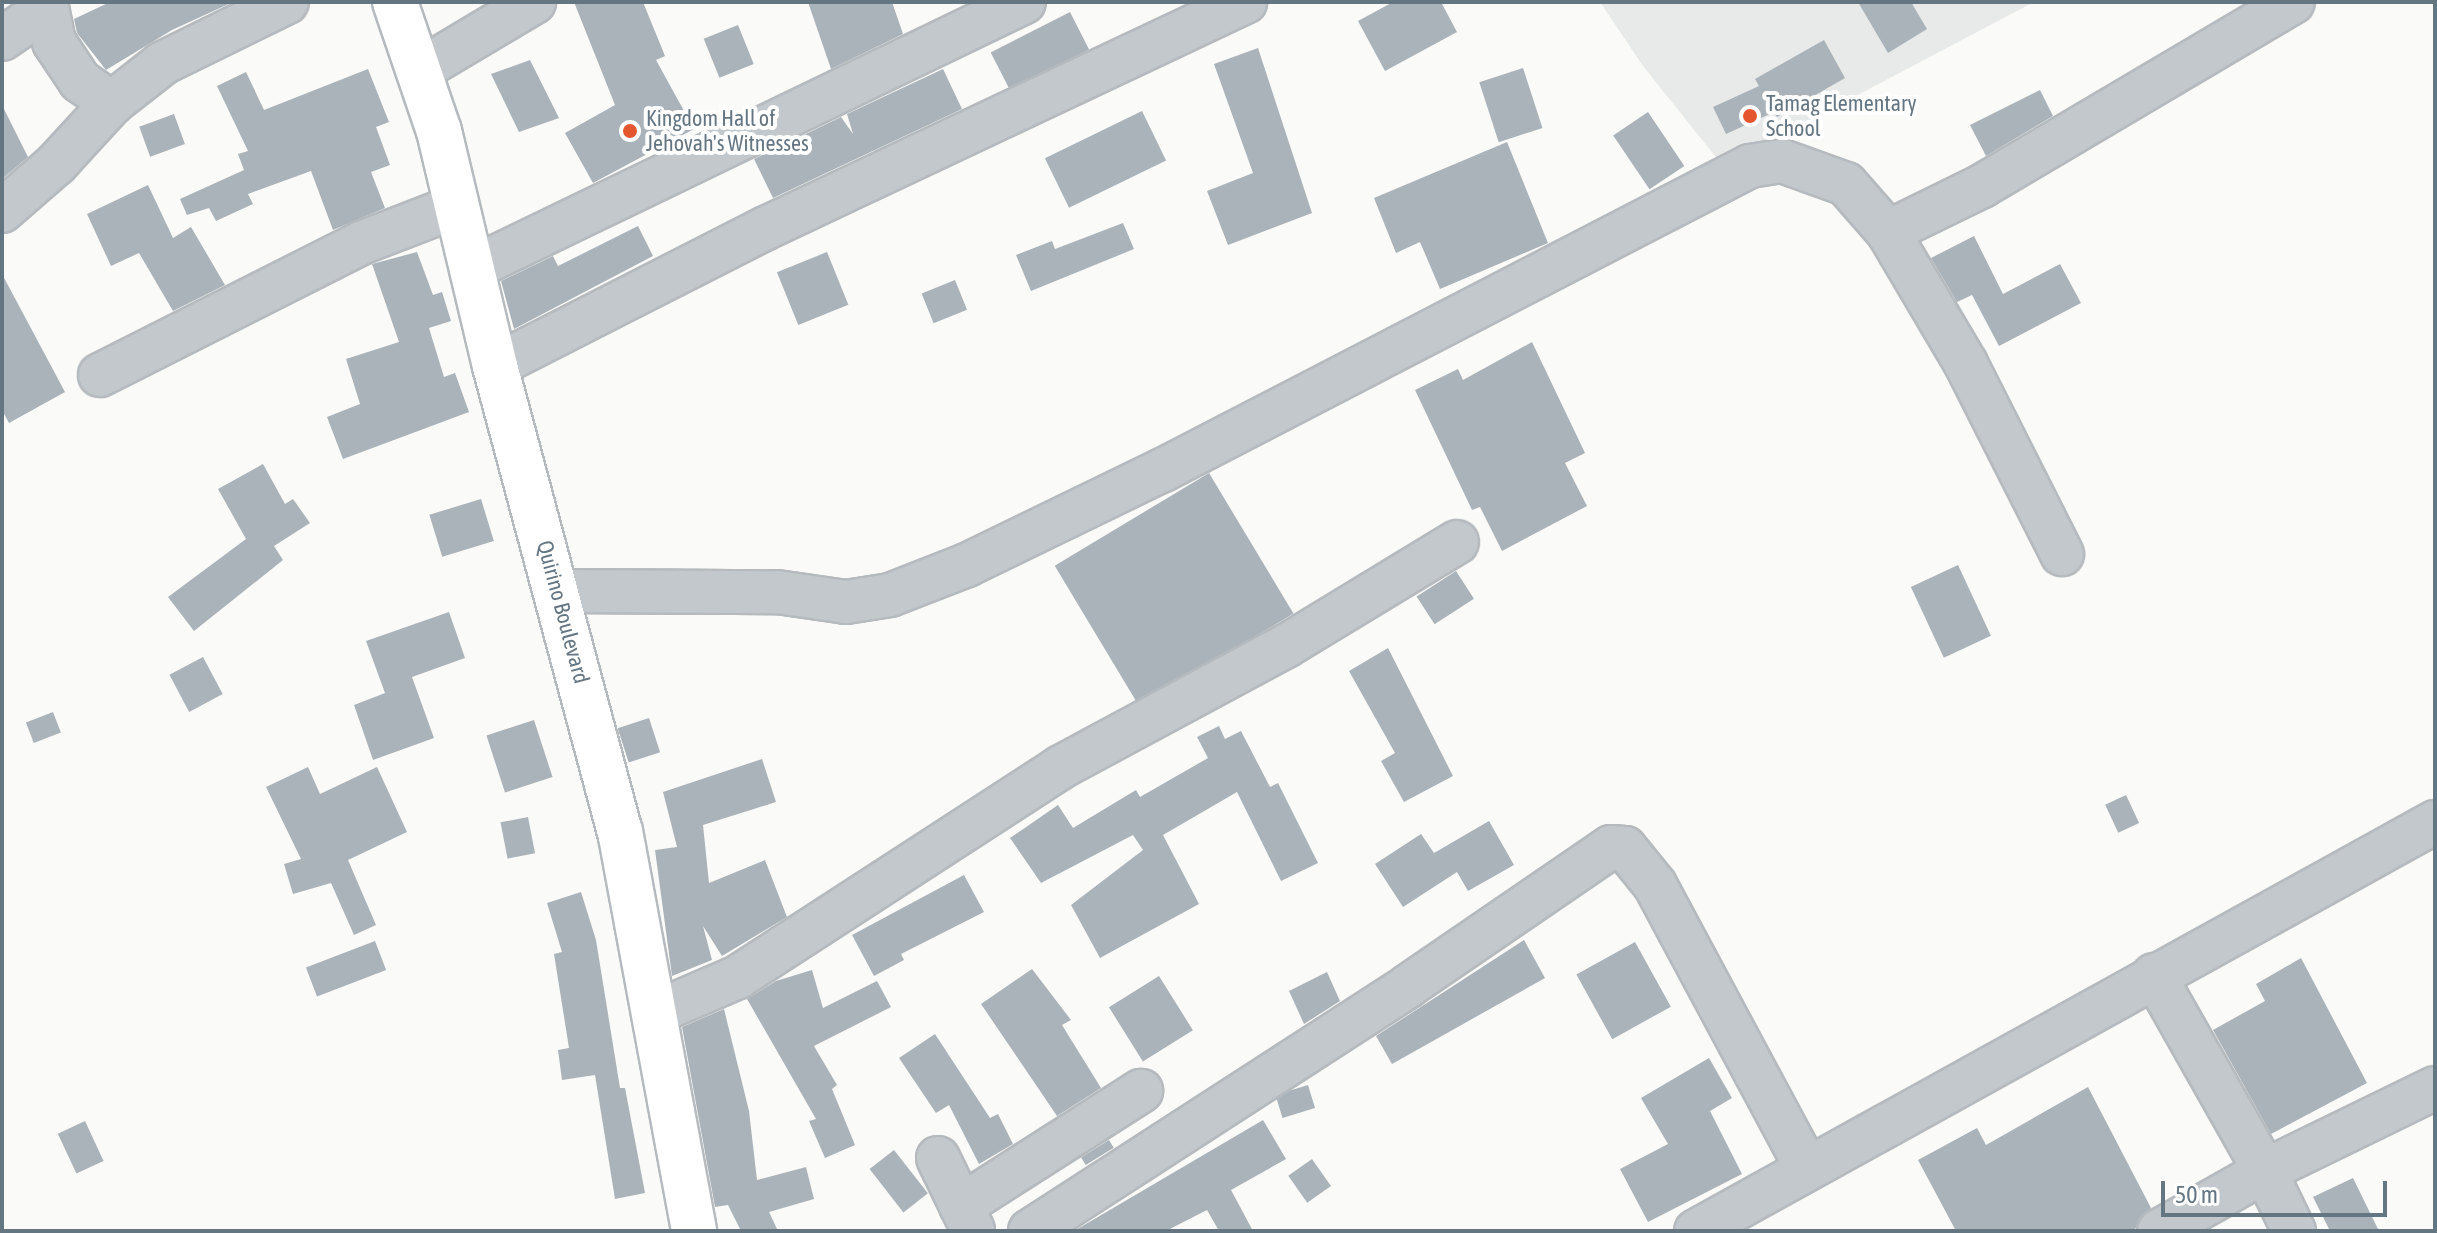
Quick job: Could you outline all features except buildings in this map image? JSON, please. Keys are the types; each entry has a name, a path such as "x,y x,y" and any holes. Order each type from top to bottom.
{"main road":[{"name":"Quirino Boulevard","path":"395,2 420,70 457,206 495,366 558,591 620,831 657,1012 694,1231"}],"street":[{"path":"2,211 56,164 112,103 187,49 287,2"},
{"path":"420,70 534,2"},
{"path":"471,269 1024,2"},
{"path":"495,366 780,221 1245,2"},
{"path":"1888,232 1982,186 2293,2"},
{"path":"2,39 47,5 54,42 71,68 112,103"},
{"path":"558,591 777,592 846,602 890,595 967,565 1161,471 1750,166 1782,161 1846,184 1888,232 1966,364 2062,554"},
{"path":"100,375 361,243 457,206"},
{"path":"657,1012 738,977 1061,767 1286,646 1457,542"},
{"path":"1696,1231 2435,822"},
{"path":"1030,1231 1408,986 1611,847 1625,848 1655,885 1807,1169"},
{"path":"2154,975 2265,1171 2294,1231"},
{"path":"2159,1231 2265,1171 2435,1088"},
{"path":"938,1158 967,1219 1141,1091"}],"shaded area":[{"name":"Tamag Elementary School","path":"1600,2 2034,2 1723,166 1643,66"}],"place":[{"name":"Tamag Elementary School","path":"1750,116"},
{"name":"Kingdom Hall of Jehovah's Witnesses","path":"630,131"}]}
